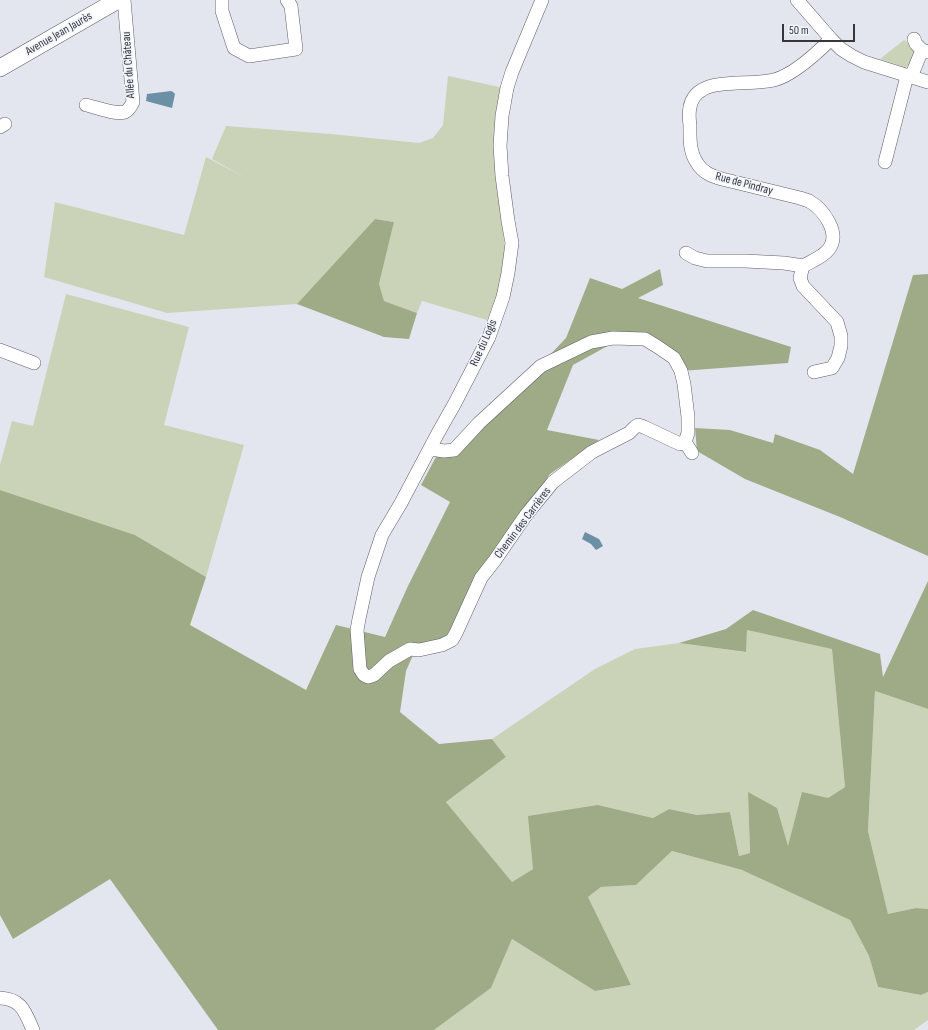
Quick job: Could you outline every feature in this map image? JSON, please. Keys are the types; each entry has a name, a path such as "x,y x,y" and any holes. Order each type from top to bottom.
{"main road":[{"name":"Avenue Jean Jaurès","path":"0,68 118,0"}],"street":[{"name":"Allée du Château","path":"86,105 116,113 125,112 130,108 133,102 124,0"},
{"path":"222,0 222,11 234,48 249,56 296,49 291,6 287,0"},
{"name":"Rue du Logis","path":"360,669 357,630 358,619 368,577 382,535 430,449 489,337 504,291 512,243 502,176 500,146 502,116 507,88 512,72 542,0"},
{"path":"797,0 831,39 841,49 852,56 864,62 928,82"},
{"name":"Rue de Pindray","path":"803,266 826,252 830,247 833,236 832,229 824,214 809,202 800,198 722,179 710,175 702,170 693,156 690,144 690,107 697,93 711,86 781,78 820,50 831,39"},
{"path":"888,162 911,77 925,51 916,44 914,39"},
{"path":"686,253 695,258 707,261 753,261 803,266 800,278 803,286 837,322 841,336 841,346 838,358 832,368 814,372"},
{"path":"430,449 444,451 454,450 479,423 540,366 592,342 613,338 645,339 674,358 681,371 684,384 688,417 688,433 685,442 692,453"},
{"path":"0,350 34,363"},
{"name":"Chemin des Carrières","path":"360,669 364,675 368,677 374,675 389,661 410,649 419,650 442,645 452,640 481,578 526,515 553,482 592,452 629,433 638,425 680,444 685,442"},
{"path":"0,998 15,1001 23,1008 33,1030"}],"green space":[{"path":"904,40 916,50 915,56 906,68 880,59"},
{"path":"448,76 504,88 501,194 504,266 497,296 487,320 422,301 417,313 384,301 379,284 394,222 375,219 297,304 167,313 44,277 55,202 184,235 206,157 246,178 212,159 226,126 331,134 419,143 433,138 443,125"},
{"path":"375,219 394,222 379,284 384,301 417,313 409,339 384,337 297,304"},
{"path":"660,269 663,285 638,298 791,347 788,363 681,371 645,344 613,343 573,365 547,430 599,440 550,474 477,578 452,631 439,641 417,646 406,671 400,712 439,744 492,739 506,757 446,802 512,882 533,869 528,816 598,805 653,818 669,809 697,815 730,812 739,856 750,853 748,792 777,808 788,846 802,792 828,798 845,787 832,649 747,630 746,652 679,643 726,629 753,610 880,654 883,677 928,581 928,709 875,691 868,831 888,914 916,908 928,909 928,992 921,995 878,987 869,956 850,920 742,870 672,851 636,885 601,887 588,897 631,985 595,991 512,939 491,988 434,1030 218,1030 110,879 13,939 0,915 0,490 135,535 206,577 190,625 306,690 336,625 385,637 408,586 450,502 421,485 437,455 456,453 566,338 590,278 622,289"},
{"path":"928,274 928,556 840,517 745,479 697,451 695,428 730,430 773,443 775,434 820,450 853,474 913,275"},
{"path":"66,294 189,327 164,425 244,445 206,577 135,535 0,490 0,465 12,421 33,426"},
{"path":"747,630 832,648 845,787 828,798 788,847 748,792 750,853 739,856 730,812 697,815 669,809 653,818 598,805 533,869 512,882 446,802 506,757 492,739 595,669 635,649 679,643 745,652"},
{"path":"875,691 928,709 928,909 916,908 888,915 868,831"},
{"path":"672,851 742,870 850,920 869,956 878,987 921,995 928,992 928,1020 914,1030 434,1030 491,988 512,939 595,991 631,985 588,897 601,887 636,885"}],"water":[{"path":"171,91 175,94 172,108 146,101 147,94"},
{"path":"585,532 599,539 603,546 596,550 591,544 582,539"}]}
